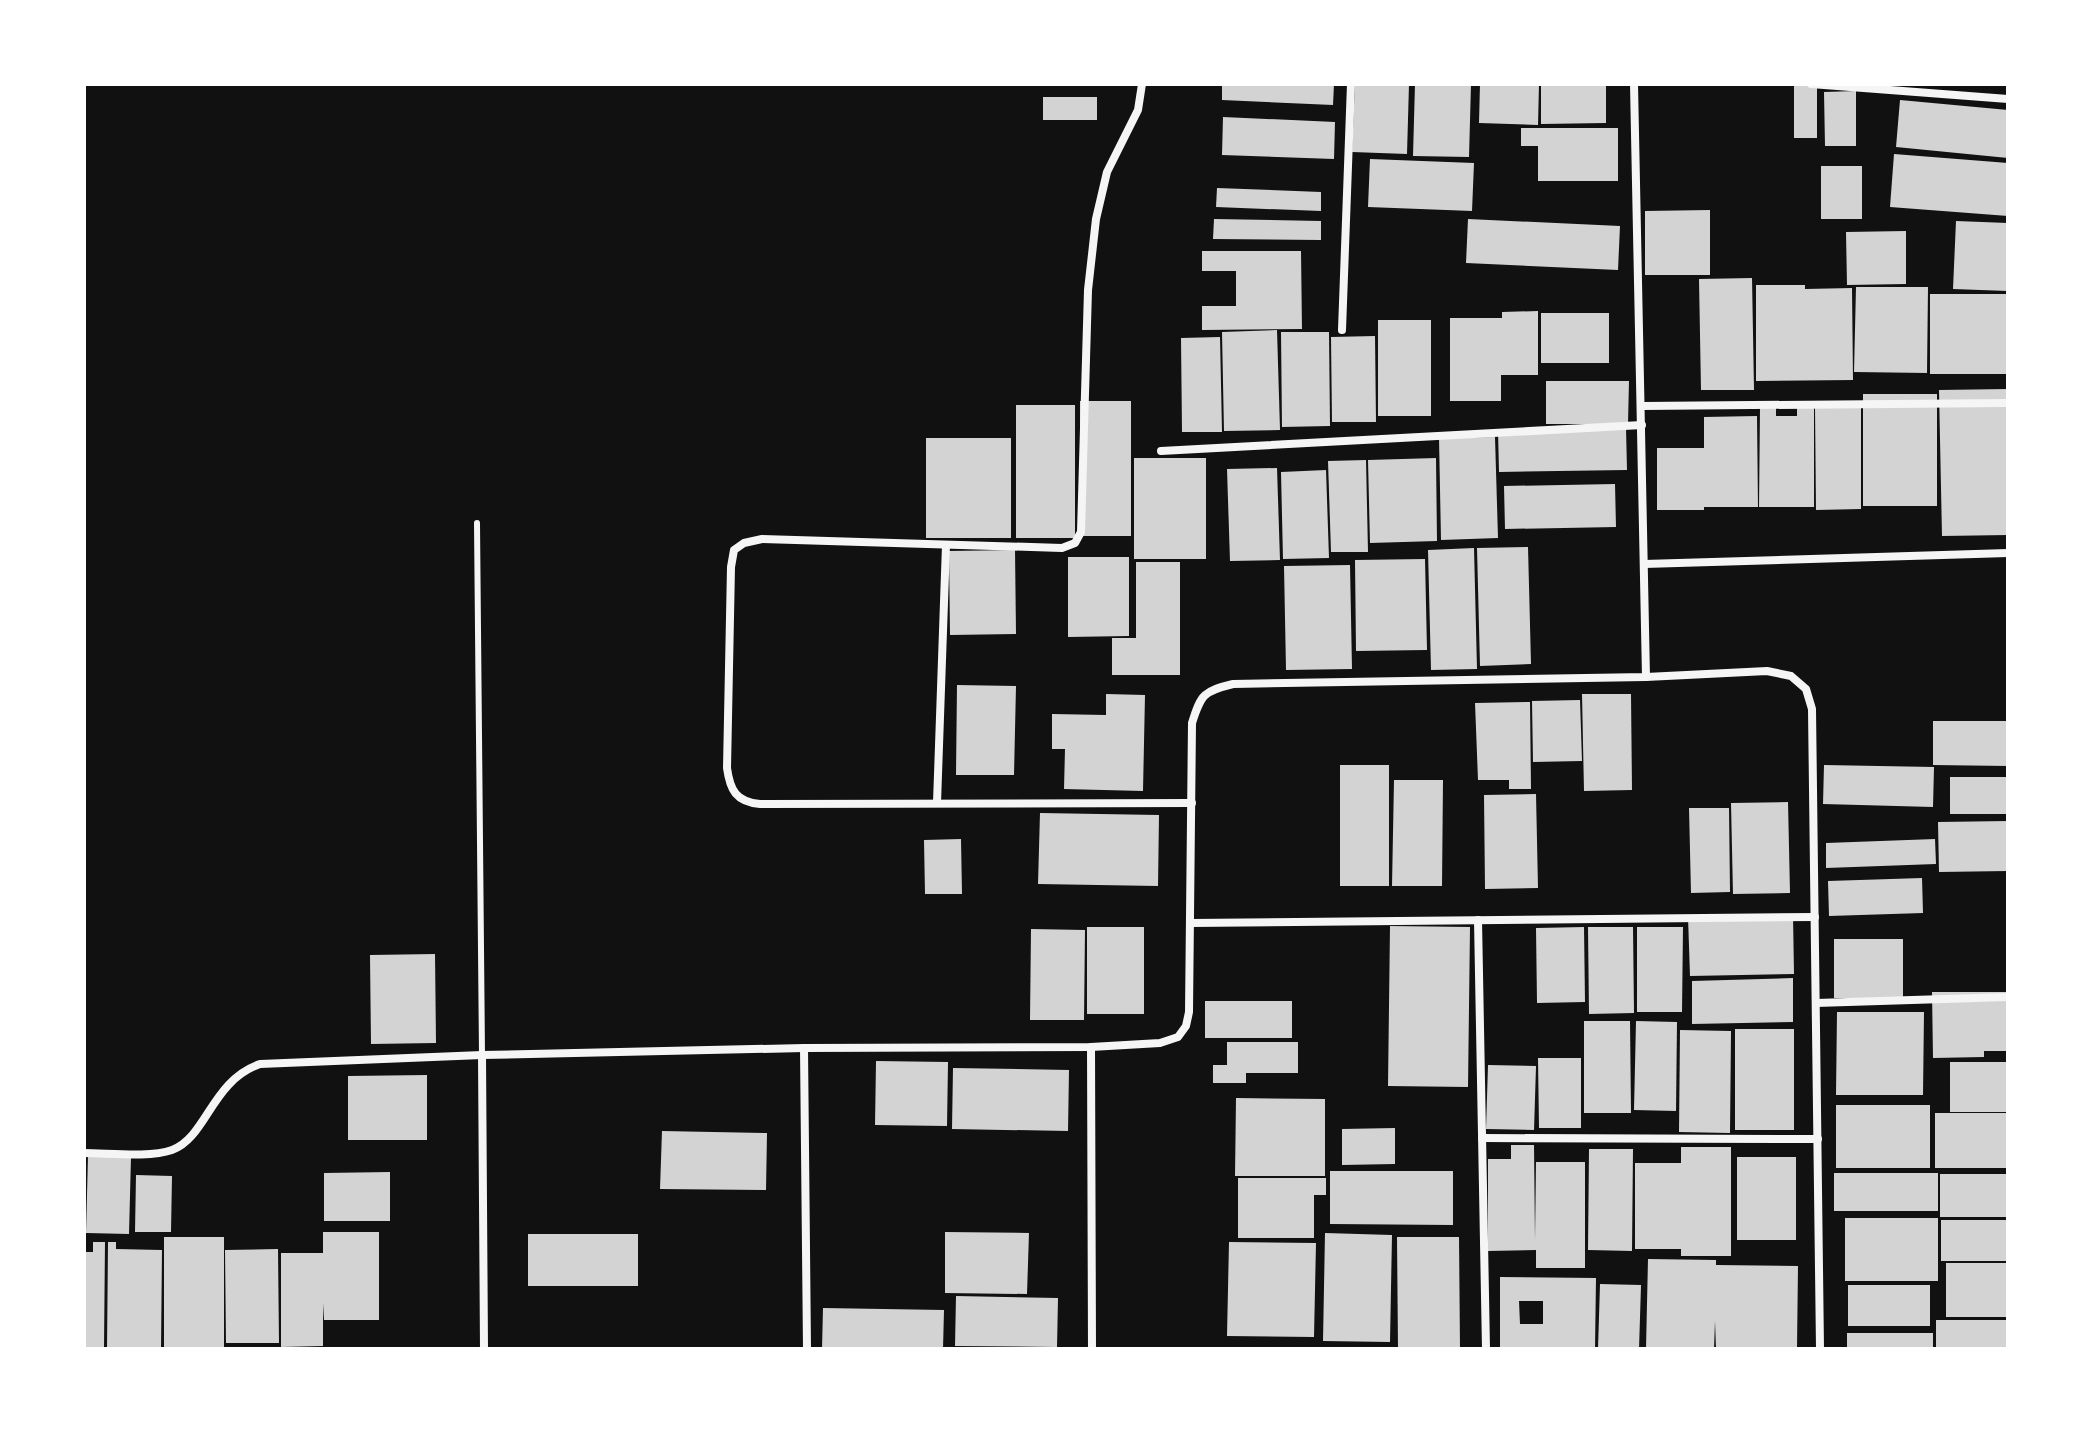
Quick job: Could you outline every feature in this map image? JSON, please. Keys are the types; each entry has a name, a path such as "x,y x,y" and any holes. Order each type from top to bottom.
{"street":[{"path":"1142,84 1138,110 1107,172 1096,219 1088,290 1081,532 1075,543 1062,548 762,539 744,543 734,550 731,567 727,768 729,784 735,795 747,803 760,804 1192,803"},
{"path":"1342,330 1351,84"},
{"path":"1634,84 1646,677"},
{"path":"1811,84 2008,99"},
{"path":"1642,406 2008,403"},
{"path":"1161,451 1642,425"},
{"path":"937,803 946,545"},
{"path":"1644,564 2008,553"},
{"path":"84,1153 157,1153 174,1149 188,1138 226,1085 244,1070 260,1064 482,1055 804,1048 1091,1047 1160,1043 1178,1037 1186,1026 1189,1012 1192,723 1198,702 1209,690 1233,684 1646,677 1767,671 1791,676 1806,689 1812,709 1820,1349"},
{"path":"1191,923 1815,917"},
{"path":"1478,920 1486,1349"},
{"path":"1816,1003 2008,997"},
{"path":"1091,1047 1092,1349"},
{"path":"804,1048 807,1349"},
{"path":"482,1055 484,1349"},
{"path":"1482,1138 1818,1139"}],"lane":[{"path":"477,523 482,1055"}],"building":[{"path":"1222,84 1334,84 1333,105 1222,100"},
{"path":"1355,84 1409,84 1407,154 1352,152"},
{"path":"1415,84 1471,84 1469,157 1413,156"},
{"path":"1480,84 1539,84 1538,125 1479,123"},
{"path":"1541,84 1606,84 1606,123 1541,124"},
{"path":"1794,84 1817,84 1817,138 1794,138"},
{"path":"1856,91 1856,146 1825,146 1824,92"},
{"path":"1043,97 1097,97 1097,120 1043,120"},
{"path":"1900,100 2008,110 2008,158 1896,147"},
{"path":"1223,117 1335,122 1334,159 1222,155"},
{"path":"1521,128 1618,128 1618,181 1538,181 1538,146 1521,146"},
{"path":"1894,154 2008,163 2008,216 1890,207"},
{"path":"1370,159 1474,163 1472,211 1368,207"},
{"path":"1821,166 1862,166 1862,219 1821,219"},
{"path":"1217,188 1321,192 1321,211 1216,207"},
{"path":"1710,210 1710,275 1645,275 1645,211"},
{"path":"1214,219 1321,221 1321,240 1213,239"},
{"path":"1468,219 1620,226 1618,270 1466,263"},
{"path":"1956,221 2008,223 2008,291 1953,289"},
{"path":"1906,231 1906,284 1847,285 1846,232"},
{"path":"1202,251 1301,251 1302,329 1202,330 1202,306 1236,306 1236,271 1202,271"},
{"path":"1752,278 1754,390 1701,390 1699,279"},
{"path":"1756,285 1805,285 1805,289 1852,288 1853,380 1756,381"},
{"path":"1856,287 1928,287 1927,373 1854,372"},
{"path":"1930,294 2008,294 2008,374 1930,374"},
{"path":"1538,311 1538,375 1501,375 1501,401 1450,401 1450,318 1502,318 1502,312"},
{"path":"1541,313 1609,313 1609,363 1541,363"},
{"path":"1378,320 1431,320 1431,416 1378,416"},
{"path":"1277,330 1280,430 1224,431 1222,332"},
{"path":"1281,332 1329,332 1330,426 1282,427"},
{"path":"1375,336 1376,422 1332,422 1331,337"},
{"path":"1220,337 1222,432 1182,432 1181,338"},
{"path":"1546,381 1629,381 1628,424 1546,424"},
{"path":"2008,389 2008,535 1942,536 1939,390"},
{"path":"1863,394 1937,394 1937,506 1863,506"},
{"path":"1080,401 1131,401 1131,536 1080,536"},
{"path":"1016,405 1075,405 1075,538 1016,538"},
{"path":"1861,406 1861,509 1816,510 1815,407"},
{"path":"1760,408 1776,408 1776,416 1797,416 1797,408 1814,408 1814,507 1759,507"},
{"path":"1757,416 1758,507 1657,510 1657,448 1704,448 1704,417"},
{"path":"1626,428 1627,470 1499,472 1498,431"},
{"path":"1495,437 1498,538 1441,540 1439,438"},
{"path":"926,438 1011,438 1011,538 926,538"},
{"path":"1134,458 1206,458 1206,559 1134,559"},
{"path":"1436,458 1437,541 1370,543 1368,460"},
{"path":"1366,460 1368,552 1331,552 1328,461"},
{"path":"1277,468 1280,560 1230,561 1227,469"},
{"path":"1326,470 1329,558 1283,559 1281,472"},
{"path":"1615,484 1616,527 1505,529 1504,486"},
{"path":"1528,547 1531,664 1480,666 1477,548"},
{"path":"1474,548 1477,669 1431,670 1428,550"},
{"path":"1015,550 1016,634 950,635 949,551"},
{"path":"1068,557 1129,557 1129,636 1068,637"},
{"path":"1425,559 1427,650 1356,651 1355,560"},
{"path":"1136,562 1180,562 1180,675 1112,675 1112,638 1136,638"},
{"path":"1350,565 1352,669 1286,670 1284,566"},
{"path":"957,685 1016,686 1014,775 956,775"},
{"path":"1106,694 1145,695 1143,791 1064,789 1065,749 1052,749 1052,714 1106,715"},
{"path":"1582,694 1631,694 1632,790 1584,791"},
{"path":"1580,700 1582,761 1533,762 1532,701"},
{"path":"1530,702 1531,789 1509,789 1509,780 1478,780 1475,703"},
{"path":"1933,721 2008,721 2008,766 1933,765"},
{"path":"1340,765 1389,765 1389,886 1340,886"},
{"path":"1824,765 1934,767 1933,807 1823,804"},
{"path":"1950,777 2008,777 2008,814 1950,814"},
{"path":"1394,780 1443,780 1442,886 1392,886"},
{"path":"1536,794 1538,888 1485,889 1484,795"},
{"path":"1788,802 1790,893 1733,894 1731,803"},
{"path":"1689,808 1729,808 1730,892 1691,893"},
{"path":"1040,813 1159,815 1158,886 1038,884"},
{"path":"2008,821 2008,871 1939,872 1938,822"},
{"path":"961,839 962,894 925,894 924,840"},
{"path":"1935,839 1936,864 1826,868 1826,843"},
{"path":"1922,878 1923,913 1829,916 1828,881"},
{"path":"1793,915 1794,974 1690,976 1688,917"},
{"path":"1390,926 1470,927 1468,1087 1388,1086"},
{"path":"1087,927 1144,927 1144,1014 1087,1014"},
{"path":"1584,927 1585,1002 1537,1003 1536,928"},
{"path":"1588,927 1633,927 1634,1013 1589,1014"},
{"path":"1637,927 1683,927 1682,1012 1637,1012"},
{"path":"1031,929 1085,930 1084,1020 1030,1020"},
{"path":"1834,939 1903,939 1903,998 1834,998"},
{"path":"435,954 436,1043 371,1044 370,955"},
{"path":"1793,978 1793,1022 1692,1024 1692,981"},
{"path":"1932,992 2008,992 2008,1051 1984,1051 1984,1057 1933,1058"},
{"path":"1205,1001 1292,1001 1292,1038 1205,1038"},
{"path":"1837,1012 1924,1012 1923,1095 1836,1095"},
{"path":"1584,1021 1630,1021 1631,1113 1584,1113"},
{"path":"1636,1021 1677,1022 1676,1111 1634,1110"},
{"path":"1735,1029 1794,1029 1794,1130 1735,1130"},
{"path":"1680,1030 1731,1031 1730,1133 1679,1132"},
{"path":"1227,1042 1298,1042 1298,1073 1246,1073 1246,1083 1213,1083 1213,1065 1227,1065"},
{"path":"1538,1058 1581,1058 1581,1128 1539,1128"},
{"path":"876,1061 948,1062 947,1126 875,1125"},
{"path":"1950,1062 2008,1062 2008,1112 1950,1112"},
{"path":"1488,1065 1536,1066 1534,1130 1486,1129"},
{"path":"953,1068 1069,1070 1068,1131 952,1129"},
{"path":"427,1075 427,1140 348,1140 348,1076"},
{"path":"1236,1098 1325,1099 1325,1176 1235,1176"},
{"path":"1836,1105 1930,1105 1930,1168 1836,1168"},
{"path":"1935,1113 2008,1113 2008,1168 1935,1168"},
{"path":"1395,1128 1395,1164 1342,1165 1342,1129"},
{"path":"662,1131 767,1133 766,1190 660,1189"},
{"path":"1511,1145 1534,1145 1535,1240 1536,1162 1585,1162 1585,1268 1536,1268 1536,1250 1488,1251 1488,1159 1511,1159"},
{"path":"1681,1147 1731,1147 1731,1256 1681,1256 1681,1249 1635,1249 1635,1163 1681,1163"},
{"path":"1589,1149 1633,1149 1632,1251 1588,1250"},
{"path":"88,1156 131,1157 129,1234 86,1233"},
{"path":"1737,1157 1796,1157 1796,1240 1737,1240"},
{"path":"1330,1171 1453,1171 1453,1225 1330,1224"},
{"path":"390,1172 390,1221 324,1221 324,1173"},
{"path":"1834,1173 1938,1173 1938,1211 1834,1211"},
{"path":"1940,1174 2008,1174 2008,1217 1940,1217"},
{"path":"136,1175 172,1176 171,1232 135,1232"},
{"path":"1238,1178 1326,1178 1326,1195 1314,1195 1314,1238 1238,1238"},
{"path":"1845,1218 1938,1218 1938,1281 1845,1281"},
{"path":"1941,1220 2008,1220 2008,1261 1941,1261"},
{"path":"323,1232 379,1232 379,1320 324,1320 323,1303 323,1346 281,1347 281,1253 323,1253"},
{"path":"945,1232 1029,1233 1027,1294 945,1293"},
{"path":"1325,1233 1392,1235 1390,1342 1323,1341"},
{"path":"528,1234 638,1234 638,1286 528,1286"},
{"path":"164,1237 224,1237 224,1349 164,1349"},
{"path":"1397,1237 1459,1237 1460,1349 1398,1349"},
{"path":"93,1242 105,1242 104,1348 84,1348 84,1252 93,1252"},
{"path":"108,1242 116,1242 116,1249 162,1250 161,1349 107,1349"},
{"path":"1229,1242 1316,1243 1314,1337 1227,1336"},
{"path":"278,1249 279,1343 226,1343 225,1250"},
{"path":"1648,1259 1716,1260 1716,1265 1798,1266 1797,1349 1716,1349 1715,1321 1714,1349 1646,1349"},
{"path":"1946,1263 2008,1263 2008,1317 1946,1317"},
{"path":"1500,1277 1596,1278 1595,1349 1500,1349","holes":["1519,1301 1543,1301 1543,1324 1520,1324"]},
{"path":"1600,1284 1641,1285 1639,1349 1598,1349"},
{"path":"1848,1285 1930,1285 1930,1326 1848,1326"},
{"path":"956,1296 1058,1298 1057,1347 955,1346"},
{"path":"823,1308 944,1310 943,1349 822,1349"},
{"path":"1936,1320 2008,1320 2008,1349 1936,1349"},
{"path":"1847,1333 1933,1333 1933,1349 1847,1349"}]}
